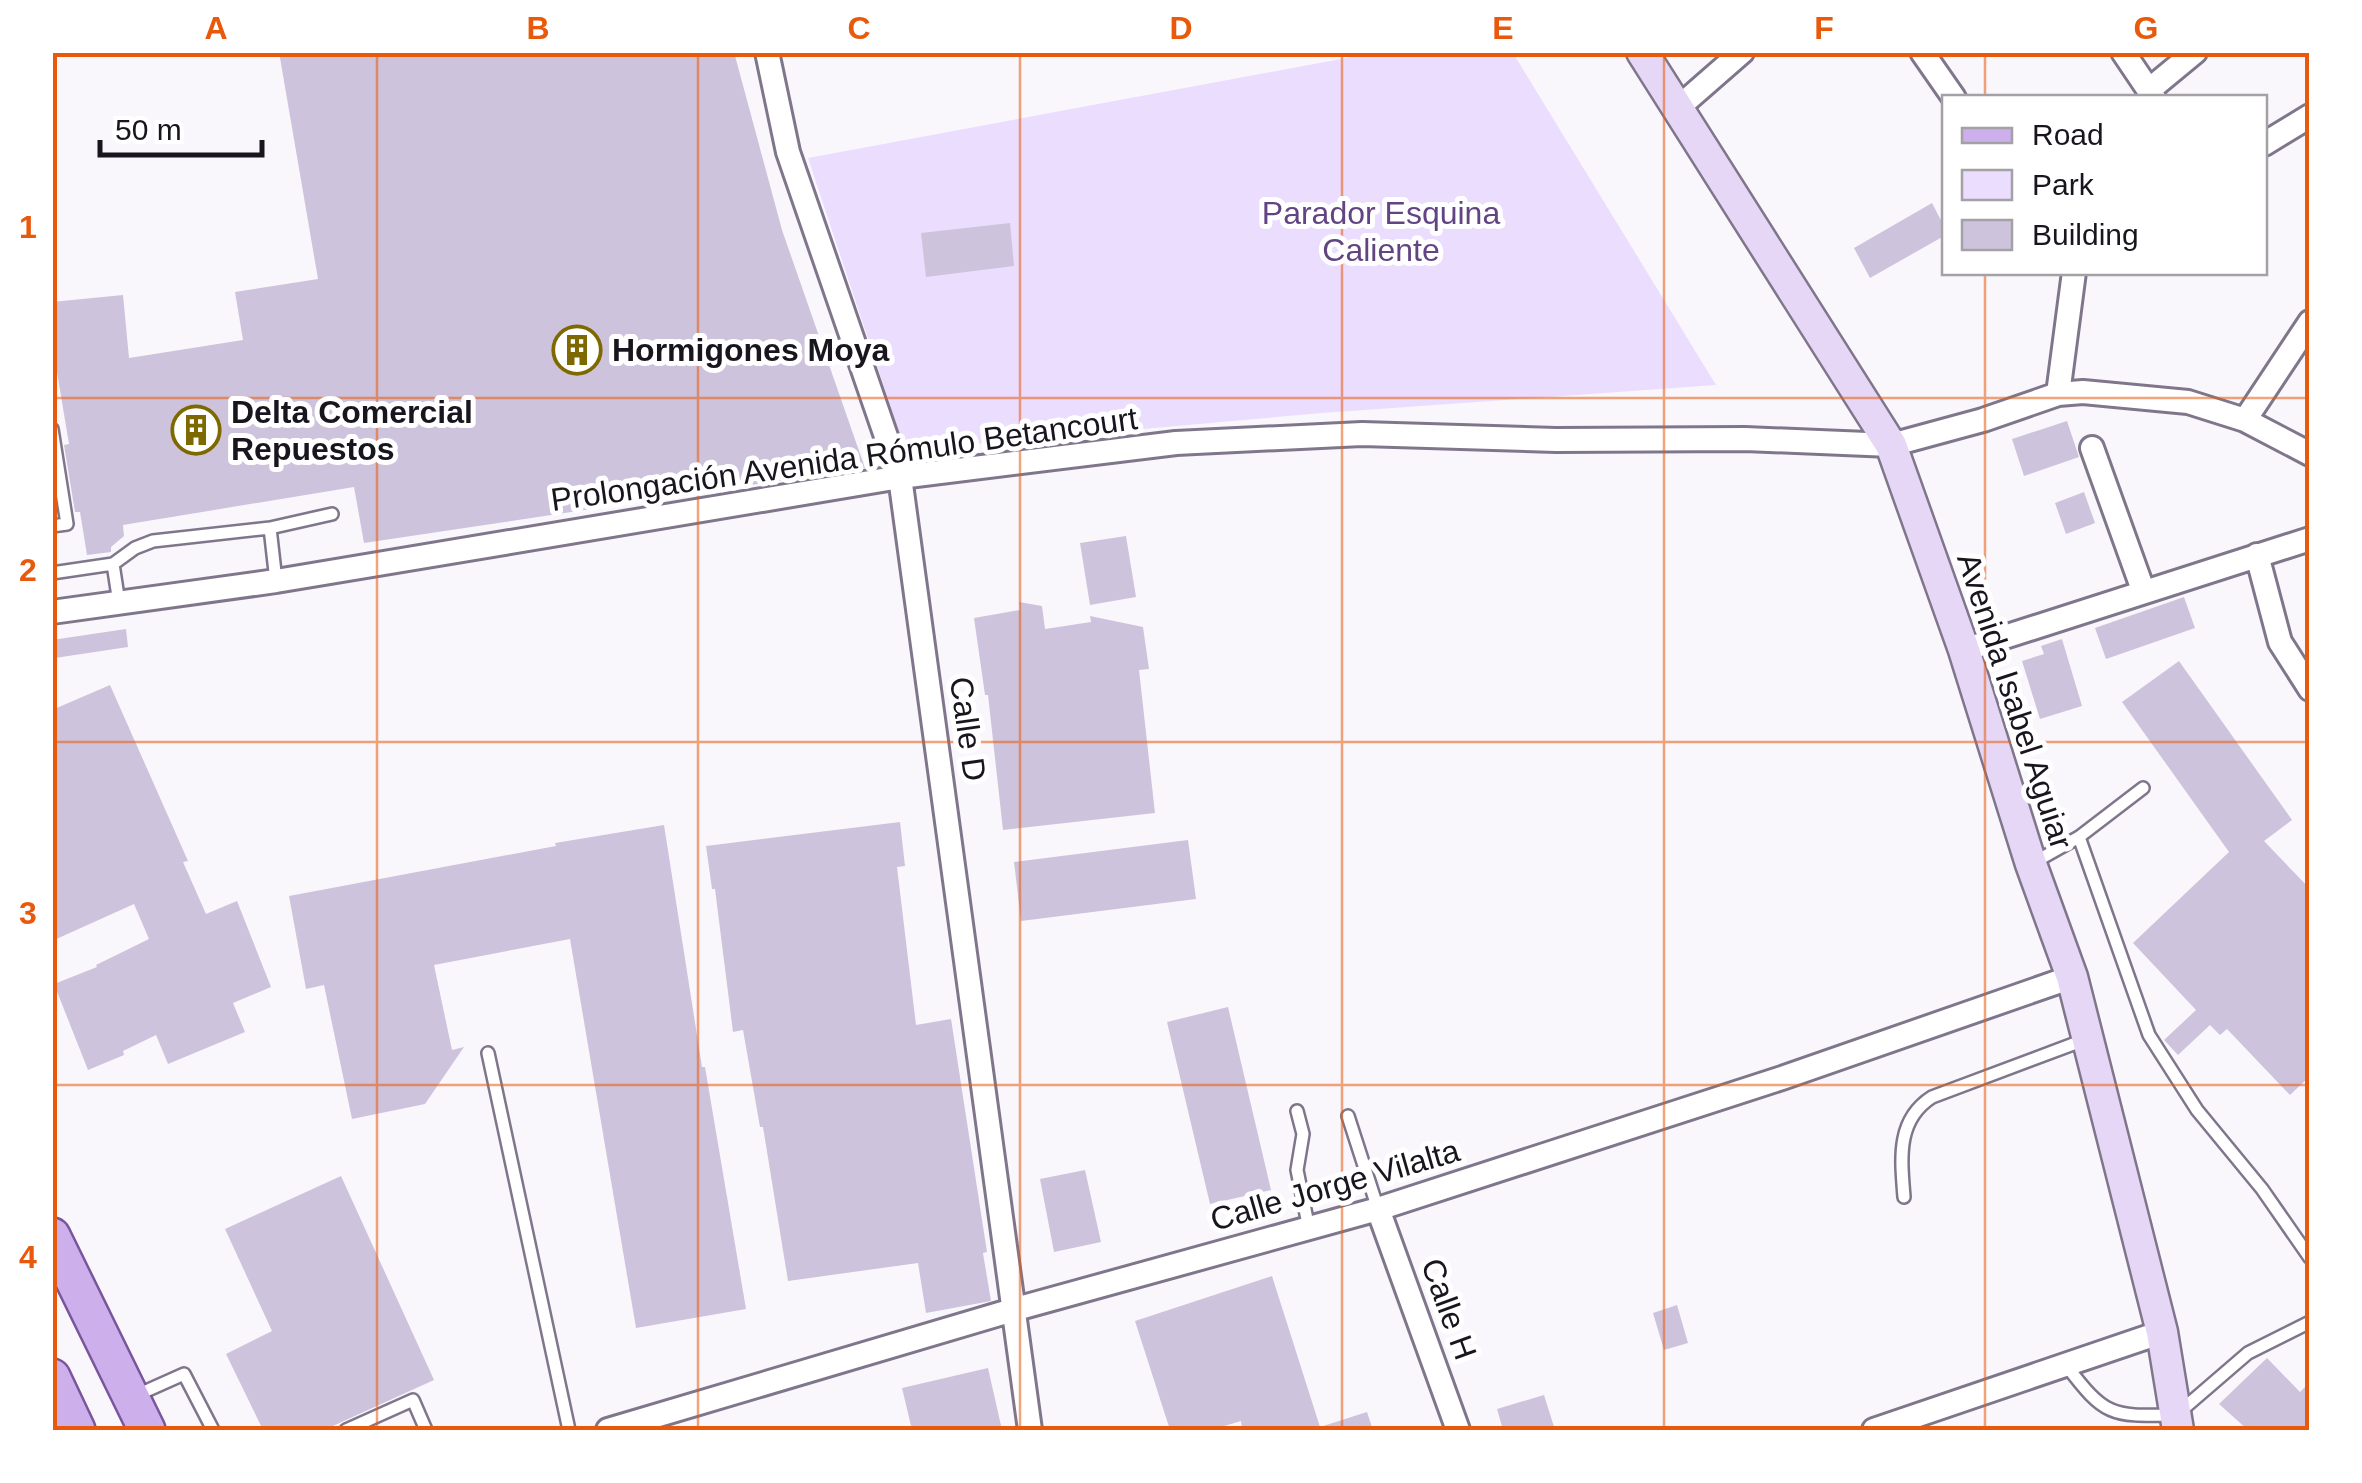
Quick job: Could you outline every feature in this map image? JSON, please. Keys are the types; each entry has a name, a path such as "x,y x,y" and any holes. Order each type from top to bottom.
{"main road":[{"name":"Avenida Isabel Aguiar","path":"1642,52 1891,446 1964,650 2072,977 2162,1332 2177,1423"},
{"path":"52,1236 148,1430"},
{"path":"52,1377 77,1430"}],"street":[{"name":"Calle D","path":"767,52 788,152 900,477 1030,1430"},
{"path":"1679,106 1742,52"},
{"path":"1922,52 1952,95"},
{"path":"2123,52 2151,94 2194,52"},
{"path":"2267,142 2310,116"},
{"path":"2058,394 2074,275"},
{"path":"2245,420 2310,322"},
{"name":"Prolongación Avenida Rómulo Betancourt","path":"52,612 276,581 900,477 1176,443 1362,434 1556,440 1745,439 1891,446 2058,394 2131,395 2188,402 2245,420 2310,454"},
{"path":"2092,448 2142,590"},
{"path":"1964,650 2310,539"},
{"path":"2258,556 2280,642 2310,689"},
{"name":"Calle Jorge Vilalta","path":"608,1430 1016,1309 1378,1210 1782,1078 2072,977"},
{"name":"Calle H","path":"1378,1210 1458,1430"},
{"path":"1874,1430 2162,1332"}],"lane":[{"path":"52,429 67,524 52,526"},
{"path":"52,573 112,564 135,548 153,542 270,528 332,514"},
{"path":"270,528 276,581"},
{"path":"112,564 120,602"},
{"path":"2032,864 2078,837 2143,788"},
{"path":"2078,837 2149,1035 2198,1110 2310,1258"},
{"path":"1904,1198 1900,1156 1910,1116 1920,1104 2088,1038"},
{"path":"488,1053 569,1430"},
{"path":"1298,1111 1303,1134 1296,1170 1308,1229"},
{"path":"1348,1116 1378,1210"},
{"path":"2066,1365 2089,1396 2106,1410 2177,1423 2248,1353 2310,1322"},
{"path":"131,1397 184,1374 214,1430"},
{"path":"346,1430 413,1400 426,1430"},
{"path":"2123,1416 2124,1430"}],"green space":[{"name":"Parador Esquina Caliente","path":"1373,53 1513,53 1716,385 1322,413 905,450 808,158"}],"building":[{"name":"Hormigones Moya","path":"279,52 734,52 782,230 865,468 364,543 354,487 123,525 124,536 111,547 111,552 87,555 64,445 69,444 52,342 52,302 123,295 129,358 243,340 235,292 318,279"},
{"path":"1932,203 1942,222 1942,237 1870,278 1854,248"},
{"path":"1010,223 1014,266 926,277 921,233"},
{"path":"2067,421 2079,457 2024,476 2012,439"},
{"path":"2084,492 2095,523 2066,534 2055,503"},
{"path":"1126,536 1136,597 1090,605 1080,543"},
{"path":"2184,597 2195,628 2106,659 2095,628"},
{"path":"1019,602 1042,606 1045,629 1091,622 1090,616 1143,627 1149,669 1139,670 1155,813 1003,830 988,695 974,618 1020,610"},
{"path":"126,629 128,647 55,658 52,640"},
{"path":"2062,639 2082,706 2040,719 2022,661 2044,654 2041,646"},
{"path":"2179,661 2292,820 2264,841 2310,889 2310,1076 2290,1095 2227,1029 2220,1035 2210,1025 2178,1055 2164,1040 2196,1010 2133,943 2229,852 2122,702"},
{"path":"110,685 188,861 183,862 206,914 237,901 271,987 233,1003 245,1032 168,1064 156,1035 123,1051 124,1055 88,1070 54,984 97,967 149,939 134,904 52,941 52,710"},
{"path":"900,822 905,866 897,867 916,1025 951,1019 991,1301 926,1313 918,1263 788,1281 743,1030 733,1032 706,846"},
{"path":"664,825 746,1309 636,1328 570,939 434,965 452,1050 464,1047 425,1104 352,1119 324,985 306,989 289,896"},
{"path":"1188,840 1196,899 1021,921 1014,862"},
{"path":"1228,1007 1271,1190 1210,1204 1167,1022"},
{"path":"1085,1170 1101,1242 1054,1252 1040,1179"},
{"path":"341,1176 434,1380 324,1430 263,1430 226,1354 272,1331 225,1229"},
{"path":"1272,1276 1320,1427 1367,1412 1373,1430 1242,1430 1241,1421 1211,1430 1170,1430 1135,1321"},
{"path":"1677,1305 1688,1343 1664,1350 1653,1313"},
{"path":"2267,1358 2300,1392 2310,1382 2310,1430 2248,1430 2219,1404"},
{"path":"988,1368 1002,1430 912,1430 902,1388"},
{"path":"1544,1395 1555,1430 1503,1430 1497,1409"}],"place":[{"name":"Hormigones Moya","path":"577,350"},
{"name":"Delta Comercial Repuestos","path":"196,430"}]}
